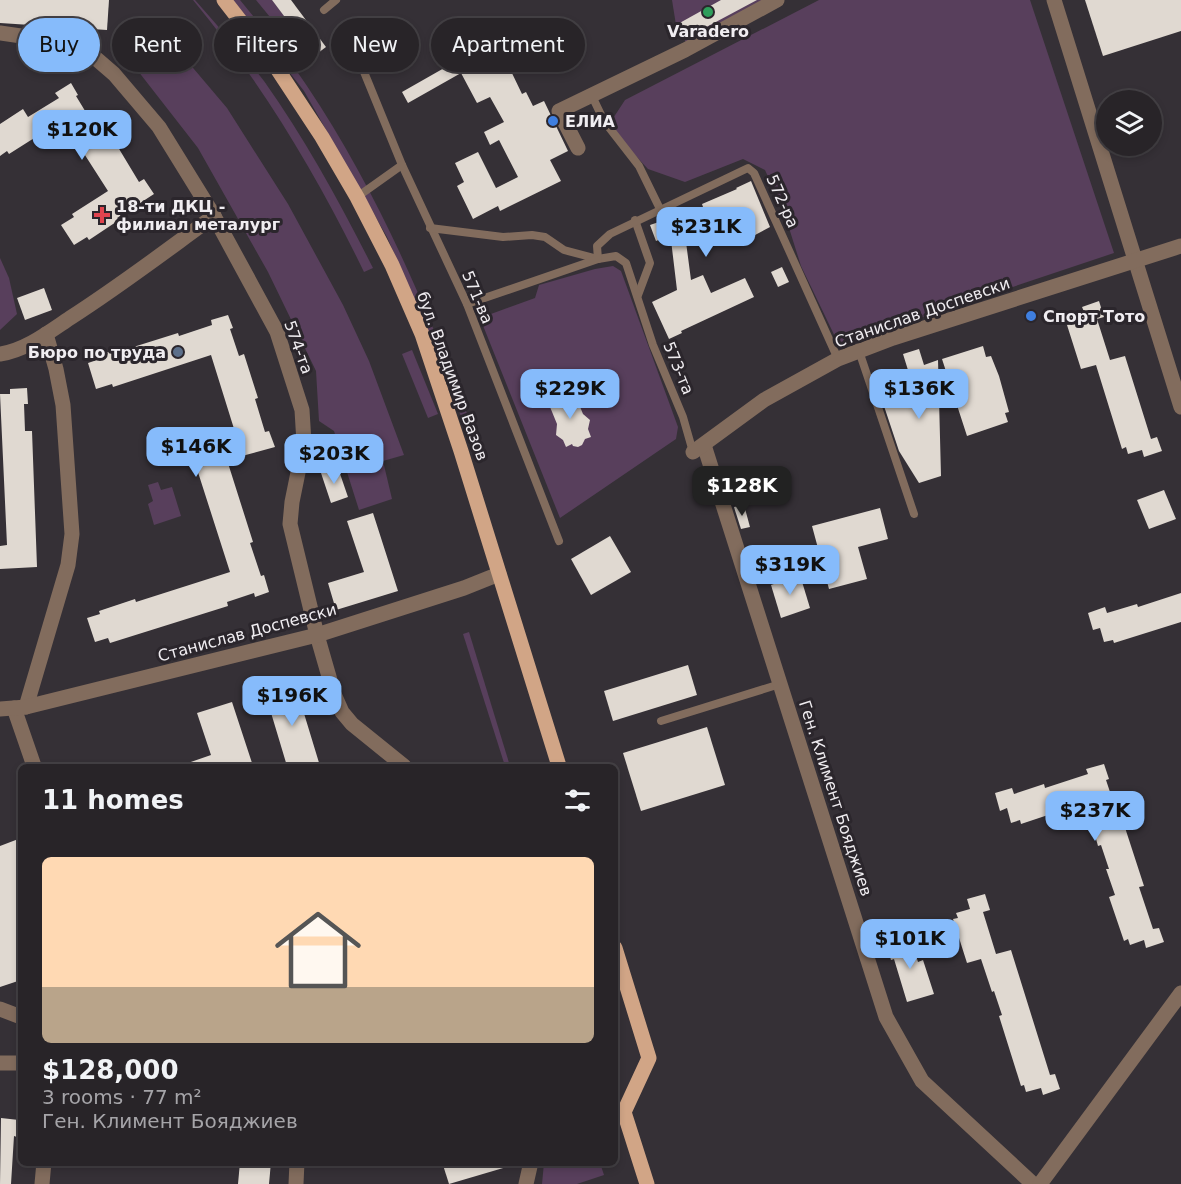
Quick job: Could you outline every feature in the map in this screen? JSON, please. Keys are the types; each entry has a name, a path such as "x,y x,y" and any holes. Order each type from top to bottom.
{"main road":[{"name":"бул. Владимир Вазов","path":"224,0 274,64 322,136 392,265 422,334 461,451 558,764"},
{"path":"618,958 649,1058 624,1112 647,1184"}],"street":[{"path":"578,148 559,111 685,50 777,0"},
{"path":"1054,0 1181,408"},
{"name":"574-та","path":"0,33 76,44 114,74 159,127 214,216 277,332 302,410 304,443 292,502 291,524 317,635 334,694 342,712 365,736 401,764"},
{"path":"0,354 27,345 93,304 214,216"},
{"name":"Станислав Доспевски","path":"699,448 764,400 838,359 903,335 1181,246"},
{"path":"33,764 13,708 68,565 72,534 63,405 46,334"},
{"name":"Ген. Климент Бояджиев","path":"699,448 780,684 886,1017 922,1082 1033,1184"},
{"name":"Станислав Доспевски","path":"13,708 317,635 464,588 499,574"},
{"path":"1040,1184 1181,993"},
{"path":"0,1009 18,1016"},
{"path":"0,1064 18,1063"},
{"path":"42,1184 44,1166"},
{"path":"296,1184 297,1166"},
{"path":"526,1184 530,1166"}],"lane":[{"path":"324,10 336,0"},
{"name":"571-ва","path":"364,72 402,165 467,304 559,541"},
{"path":"467,304 598,259 597,246 610,234 660,209 639,166 604,121 592,96"},
{"path":"357,197 402,165"},
{"name":"572-ра","path":"660,209 748,168 751,170 838,359"},
{"path":"635,220 650,263 638,295"},
{"name":"573-та","path":"430,228 503,237 545,237 564,250 598,259 616,256 626,263 653,345 683,417 699,448"},
{"path":"859,351 914,514"},
{"path":"661,721 780,684"}],"shaded area":[{"path":"193,0 214,22 214,27"},
{"path":"233,0 240,0 255,18 247,18"},
{"path":"256,0 272,0 286,18 271,18"},
{"name":"Varadero","path":"672,0 764,0 687,44 676,25"},
{"path":"819,0 1030,0 1114,253 840,347 801,266 784,212 765,170 743,159 685,182 648,169 608,126 625,100"},
{"path":"139,72 196,72 227,108 288,204 343,305 369,361 404,455 383,461 392,499 359,510 334,431 319,421 316,371 268,272 198,148"},
{"path":"248,72 257,72 294,126 322,172 373,268 364,272 327,200"},
{"path":"289,72 297,72 307,86 377,205 434,330 468,416 462,419 426,326 387,237 304,91"},
{"path":"0,258 9,278 17,314 0,330"},
{"path":"613,266 621,271 678,427 676,439 560,518 480,318 535,298 539,285"},
{"path":"412,350 438,414 428,418 402,354"},
{"path":"158,482 161,490 172,487 181,516 154,525 148,504 153,501 148,485"},
{"path":"469,632 509,764 504,764 463,634"},
{"path":"544,1166 601,1166 604,1175 577,1184 542,1184"}],"building":[{"path":"0,0 109,0 107,30 100,30 100,18 18,18 18,24 0,23"},
{"path":"272,0 291,0 304,18 286,18"},
{"path":"721,0 757,0 684,39 676,25"},
{"path":"1085,0 1181,0 1181,31 1103,56"},
{"path":"319,38 326,47 319,52"},
{"path":"437,72 511,72 522,94 526,92 533,106 544,101 568,151 550,160 561,181 500,211 498,206 473,219 457,186 464,182 455,163 478,152 496,188 518,177 499,140 490,145 484,132 504,122 490,97 477,103 461,73 408,103 402,92"},
{"path":"71,83 90,119 98,114 139,182 144,179 154,194 89,240 87,237 74,245 61,225 74,217 72,214 108,191 65,124 42,139 39,135 9,154 7,151 0,156 0,124 23,109 28,117 59,98 55,93"},
{"path":"751,181 770,227 742,242 732,222 710,231 711,234 686,242 691,280 703,275 711,293 745,278 754,297 681,331 682,333 669,339 652,302 677,290 671,240 662,243 661,239 656,241 650,225 703,207 702,204"},
{"path":"782,267 789,282 778,287 771,272"},
{"path":"44,288 52,310 25,320 17,298"},
{"path":"1099,301 1104,317 1097,319 1110,360 1125,356 1151,439 1157,437 1162,451 1144,457 1142,450 1128,454 1126,447 1122,449 1096,365 1081,369 1067,325 1072,324 1070,318 1085,314 1082,307"},
{"path":"228,315 239,356 244,354 258,398 255,399 265,432 269,431 275,447 227,460 253,542 250,543 269,592 255,597 254,593 227,602 228,606 110,643 108,638 95,642 87,618 100,614 99,611 135,599 136,602 230,572 195,457 211,451 210,447 228,441 227,435 235,432 211,355 113,387 112,384 96,389 88,363 103,358 102,354 126,346 127,349 212,325 211,320"},
{"path":"983,346 986,357 991,356 999,376 1009,412 1005,413 1008,422 967,436 942,359"},
{"path":"919,349 924,365 938,360 941,476 919,483 899,451 884,406 916,396 903,354"},
{"path":"27,388 28,404 24,404 25,431 32,431 37,567 0,569 0,546 7,545 0,394 10,394 10,389"},
{"path":"574,392 583,414 590,420 588,429 591,437 585,439 578,447 572,444 566,447 563,440 556,435 557,424 548,402"},
{"path":"338,468 348,497 331,503 321,473"},
{"path":"1164,490 1176,519 1149,529 1137,500"},
{"path":"744,505 750,527 741,529 734,507"},
{"path":"880,508 888,539 858,547 867,579 829,589 812,526"},
{"path":"373,513 398,591 336,610 328,583 364,572 347,521"},
{"path":"610,536 631,572 591,595 571,559"},
{"path":"800,575 810,608 781,618 771,585"},
{"path":"1181,593 1181,622 1114,643 1113,640 1104,642 1100,628 1093,630 1088,613 1105,607 1107,613 1137,604 1138,607"},
{"path":"688,665 697,695 613,721 604,691"},
{"path":"291,682 296,698 299,697 319,764 286,764 269,706 273,705 268,689"},
{"path":"232,702 252,764 185,764 211,755 197,713"},
{"path":"707,727 725,785 641,811 623,753"},
{"path":"1104,764 1109,779 1106,780 1114,804 1117,803 1144,886 1139,887 1153,929 1159,928 1164,942 1146,948 1144,940 1130,945 1128,939 1124,941 1109,897 1115,895 1106,869 1109,869 1101,845 1098,846 1087,802 1021,824 1020,820 1011,823 1007,808 1000,811 995,793 1012,788 1014,794 1044,784 1045,788 1088,774 1086,769"},
{"path":"18,839 18,981 0,987 0,846"},
{"path":"985,894 990,910 983,912 996,954 1011,950 1050,1075 1055,1074 1060,1089 1043,1095 1041,1088 1026,1092 1024,1085 1021,1086 999,1016 1002,1015 981,959 967,963 953,919 958,918 956,913 970,909 967,899"},
{"path":"903,938 913,946 918,962 923,960 934,994 907,1002 894,959 891,960 886,943"},
{"path":"1,1118 18,1120 17,1137 14,1136 11,1184 0,1184"},
{"path":"240,1166 271,1166 269,1184 238,1184"},
{"path":"443,1166 510,1166 449,1184"}],"place":[{"name":"Varadero","path":"708,12"},
{"name":"ЕЛИА","path":"553,121"},
{"name":"18-ти ДКЦ - филиал металург","path":"102,215"},
{"name":"Спорт Тото","path":"1031,316"},
{"name":"Бюро по труда","path":"178,352"}]}
